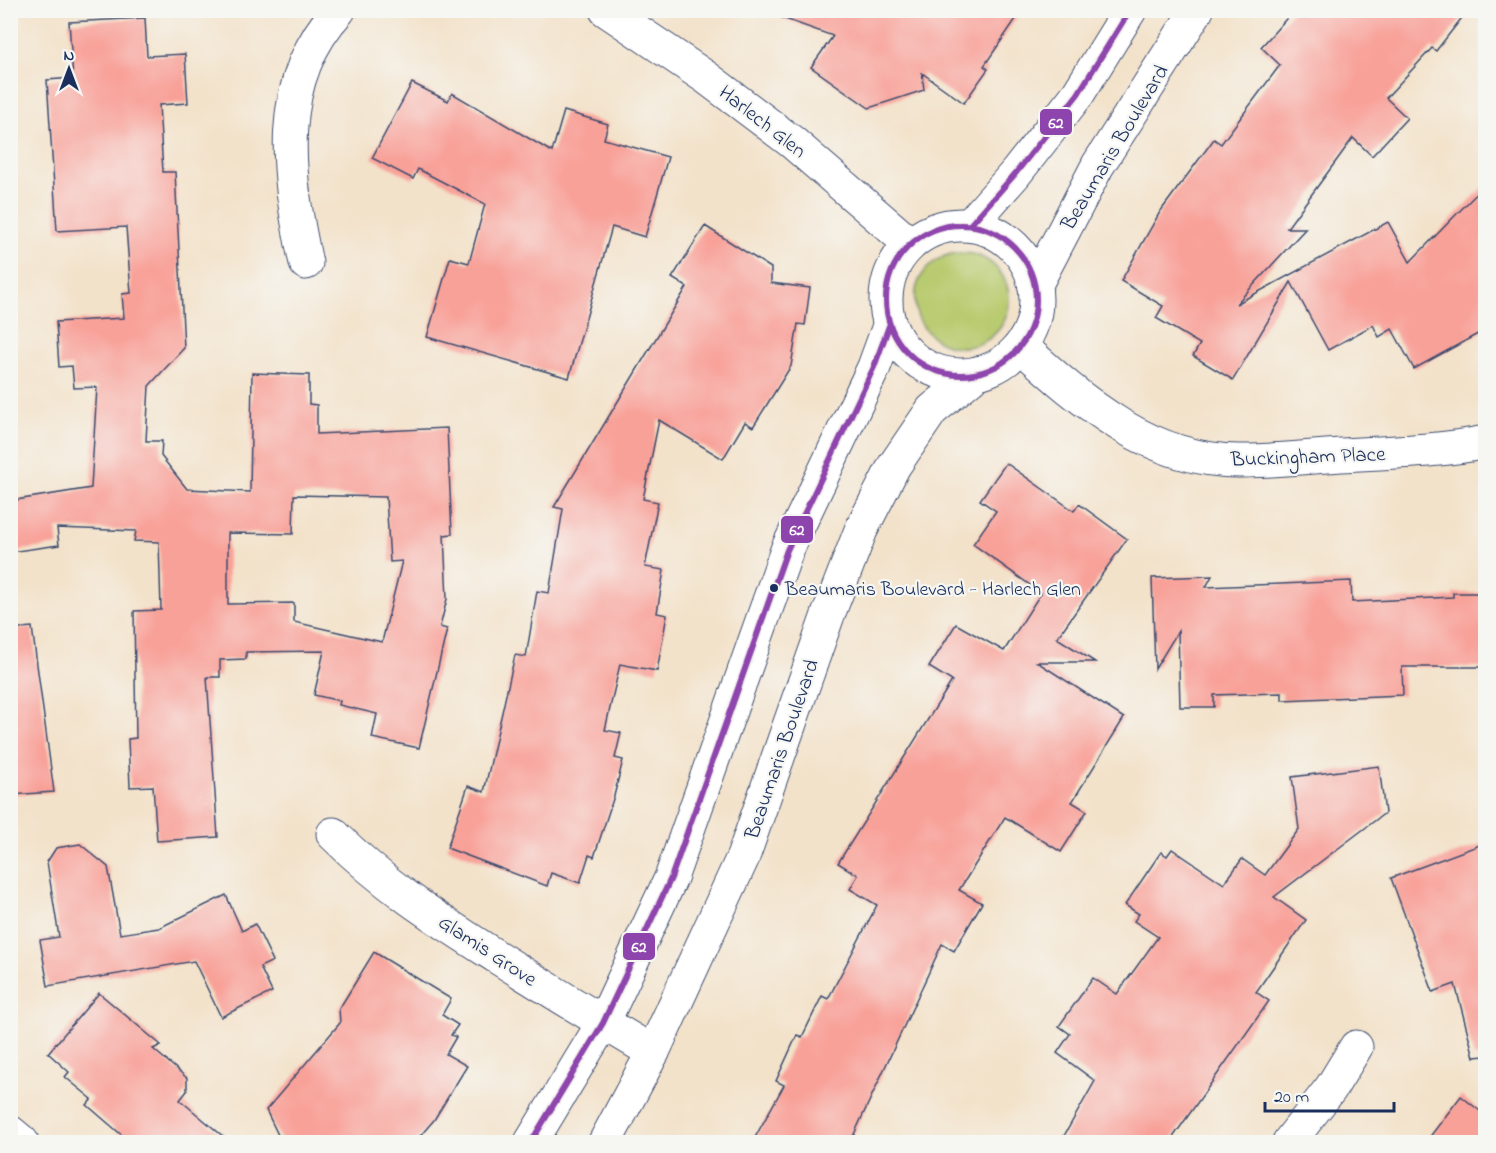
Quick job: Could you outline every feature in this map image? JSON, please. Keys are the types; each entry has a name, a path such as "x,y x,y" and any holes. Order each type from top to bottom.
{"street":[{"path":"306,263 289,167 292,117 303,63 318,37 339,10"},
{"name":"Harlech Glen","path":"606,10 707,78 782,135 850,190 910,244"},
{"path":"970,225 1015,174 1078,94 1130,10"},
{"name":"Beaumaris Boulevard","path":"1035,286 1098,165 1197,10"},
{"path":"531,1143 603,1023 671,878 787,550 874,367 889,326 886,291 892,269 910,244 938,229 970,225 984,228 1015,248 1028,266 1035,286 1036,306 1032,325 1021,346 1011,357 977,373 953,375 930,368 910,354 889,326"},
{"name":"Buckingham Place","path":"1021,346 1064,385 1108,418 1150,443 1194,456 1239,461 1392,452 1485,442"},
{"name":"Beaumaris Boulevard","path":"605,1143 652,1052 743,857 828,615 861,530 894,466 932,410 977,373"},
{"name":"Glamis Grove","path":"333,834 368,869 394,890 652,1052"},
{"path":"1289,1143 1331,1088 1356,1047"},
{"path":"10,1132 22,1143"}],"green space":[{"path":"962,253 980,257 995,267 1005,282 1009,300 1005,318 995,333 980,343 962,347 944,343 929,333 919,318 915,300 919,282 929,267 944,257"}],"building":[{"path":"775,10 1022,10 984,66 988,69 964,103 922,73 924,90 869,108 811,67 833,36 774,15"},
{"path":"1294,10 1468,10 1436,51 1432,48 1386,98 1407,118 1372,156 1353,138 1287,228 1306,228 1236,304 1388,222 1410,262 1485,185 1485,330 1414,369 1392,329 1379,337 1373,325 1328,350 1291,282 1233,380 1193,356 1200,344 1156,318 1163,306 1121,281 1160,212 1214,139 1221,144 1280,65 1261,47"},
{"path":"145,18 147,56 185,54 188,103 159,105 163,172 175,172 184,348 149,386 146,441 162,441 161,456 187,489 250,492 252,373 309,375 309,404 317,405 317,434 447,428 452,534 444,535 447,599 440,627 447,629 419,748 372,738 377,714 339,705 340,701 314,695 324,651 246,652 246,659 220,660 220,677 207,677 218,837 157,841 153,786 130,787 128,739 136,738 134,611 161,610 159,542 134,541 136,531 57,528 59,545 10,552 10,501 91,488 97,387 74,388 72,366 59,367 56,322 124,318 122,294 131,293 126,227 57,231 47,80 73,78 69,22","holes":["294,495 386,497 390,562 402,561 382,642 294,622 294,603 228,604 228,533 293,534"]},
{"path":"412,83 448,101 452,93 552,152 564,111 608,124 604,139 668,157 645,237 612,227 569,378 427,337 450,258 469,263 485,204 418,169 413,179 372,158"},
{"path":"705,226 771,268 771,283 810,288 805,325 798,324 791,366 753,427 745,422 723,459 659,420 643,499 658,502 645,567 664,570 657,613 667,615 657,671 620,664 605,730 621,733 615,758 623,760 594,857 589,855 580,883 551,873 547,886 447,848 468,786 484,792 515,655 526,657 537,591 549,593 563,509 554,507 687,287 672,278"},
{"path":"1006,463 1074,511 1079,504 1127,539 1057,638 1095,662 1037,662 1124,718 1072,802 1087,811 1061,852 1005,817 959,890 982,903 954,951 942,944 850,1143 752,1143 784,1085 776,1081 797,1035 802,1037 822,996 828,999 877,905 850,889 858,875 838,863 952,681 929,667 956,624 1004,651 1041,593 973,544 996,511 980,500"},
{"path":"1212,576 1206,587 1351,581 1352,602 1453,597 1453,593 1485,593 1485,667 1402,667 1403,695 1282,700 1282,693 1214,695 1214,707 1180,707 1178,631 1155,669 1152,578"},
{"path":"32,627 54,792 10,795 10,629"},
{"path":"1379,766 1385,813 1274,897 1306,920 1256,992 1269,1001 1169,1143 1060,1143 1095,1081 1057,1053 1070,1034 1059,1026 1093,978 1117,994 1158,937 1134,921 1139,914 1125,905 1161,852 1167,856 1172,849 1224,884 1242,859 1265,875 1299,829 1292,777"},
{"path":"1485,843 1485,1056 1474,1057 1455,984 1433,992 1391,878"},
{"path":"80,844 108,867 120,934 159,928 226,895 242,931 255,924 273,961 260,967 272,992 221,1017 194,961 48,986 40,940 59,937 47,862 56,848"},
{"path":"374,952 451,999 442,1015 458,1025 451,1035 456,1037 446,1054 467,1066 434,1120 414,1143 282,1143 266,1110 340,1023 339,1009"},
{"path":"99,993 161,1045 153,1049 187,1078 187,1091 180,1100 231,1143 131,1143 87,1105 92,1099 65,1077 69,1072 48,1053"},
{"path":"1461,1096 1485,1115 1485,1143 1425,1143"}],"transit line":[{"name":"62","path":"970,225 1015,174 1078,94 1130,10"},
{"name":"62","path":"961,225 990,231 1014,247 1030,271 1036,300 1030,329 1014,353 990,369 961,375 932,369 908,353 892,329 886,300 892,271 908,247 932,231 961,225"},
{"name":"62","path":"531,1142 603,1023 671,878 787,550 874,367 889,326"}],"place":[{"name":"Beaumaris Boulevard - Harlech Glen","path":"774,588"}]}
